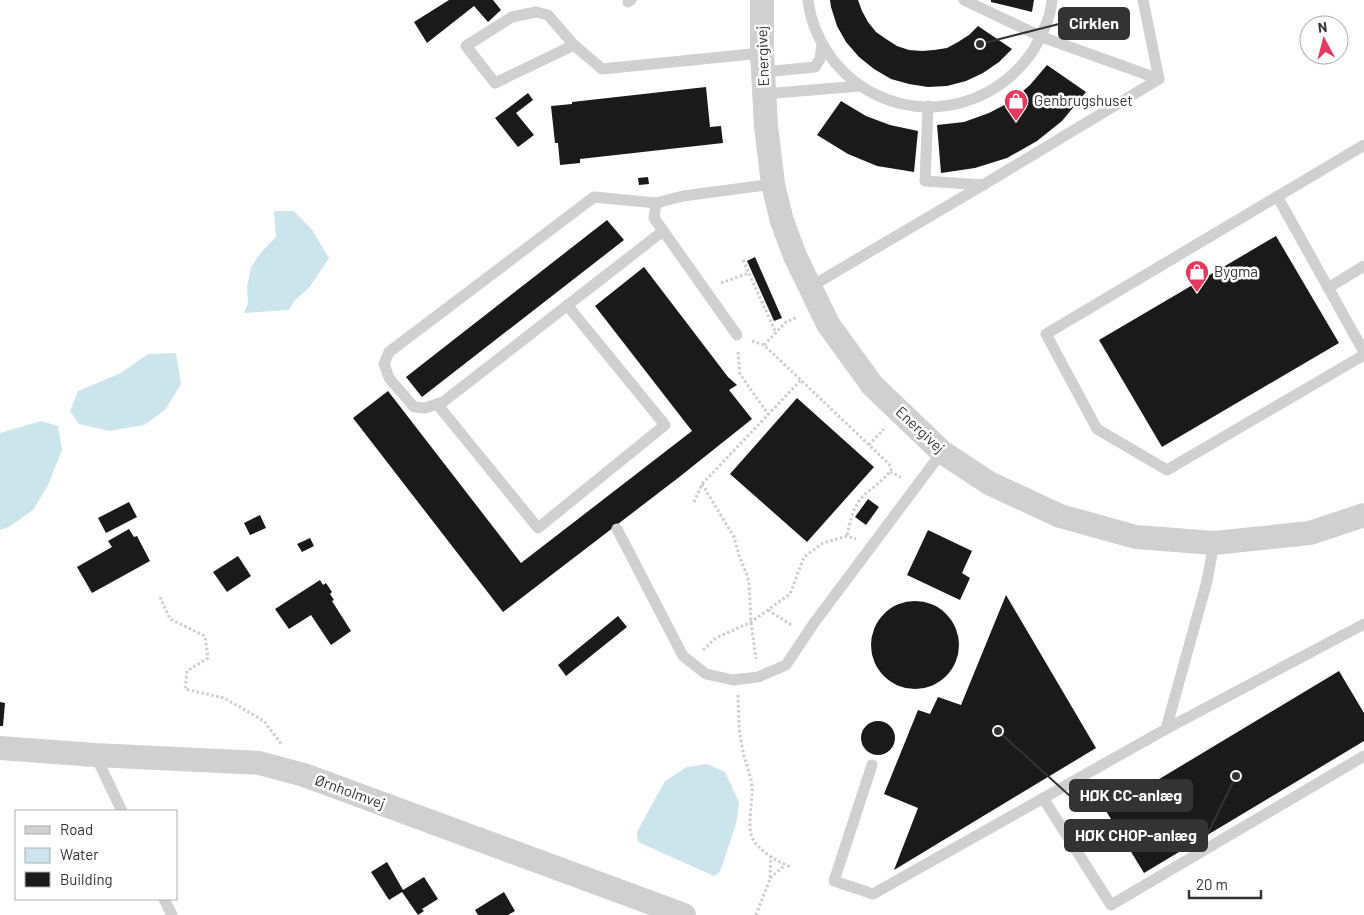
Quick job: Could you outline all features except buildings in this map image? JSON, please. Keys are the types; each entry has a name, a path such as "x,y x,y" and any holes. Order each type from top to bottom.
{"street":[{"name":"Energivej","path":"762,0 766,126 774,184 782,221 795,256 828,324 872,385 942,452 990,483 1060,516 1136,537 1214,543 1310,533 1364,515"},
{"name":"Ørnholmvej","path":"0,748 258,763 304,775 684,915"}],"lane":[{"path":"808,0 809,11 822,45 839,68 860,86 887,100 916,106 947,106 976,98 1003,84 1025,63 1042,37 1052,0"},
{"path":"964,0 1042,37 1159,79"},
{"path":"1143,0 1159,79"},
{"path":"574,45 495,83 466,46 512,17 536,12 548,15 574,45 602,69 763,73 860,86"},
{"path":"763,73 815,67 820,59 822,45"},
{"path":"815,297 983,185 1159,79"},
{"path":"928,106 925,181 983,185"},
{"path":"1277,196 1364,353 1168,470 1097,429 1046,334 1277,196 1364,145"},
{"path":"663,231 443,402 425,408 414,407 389,378 384,364 389,352 594,197 656,203 683,196 774,184"},
{"path":"656,203 654,218 737,335"},
{"path":"1328,288 1364,266"},
{"path":"437,404 538,528 665,425 568,305"},
{"path":"617,529 683,656 706,674 732,680 758,677 786,665 870,547 942,452"},
{"path":"1166,729 1207,581 1214,543"},
{"path":"872,765 834,881 873,894 1166,729 1364,624"},
{"path":"95,755 122,810"},
{"path":"1043,798 1111,905 1364,756"},
{"path":"164,900 172,915"}],"path":[{"path":"743,260 776,333"},
{"path":"704,289 749,273"},
{"path":"764,345 786,322 815,297"},
{"path":"768,414 740,374 737,335 764,345 889,464 892,473 863,496 853,512 847,536"},
{"path":"694,502 702,484 801,380"},
{"path":"869,445 885,429"},
{"path":"702,484 734,537 749,582 751,622 758,677"},
{"path":"690,662 716,638 751,622 790,594 804,557 823,543 847,536 870,547"},
{"path":"160,597 170,619 204,636 208,658 187,670 185,688 224,698 264,720 284,748 281,769"},
{"path":"768,610 806,635"},
{"path":"737,680 742,746 752,782 752,837 759,847 778,862 791,867"},
{"path":"756,915 770,879 771,856"},
{"path":"770,879 785,865"}],"water":[{"path":"274,211 294,211 312,230 329,258 309,288 294,301 289,310 244,313 248,303 247,287 251,267 263,250 276,237"},
{"path":"176,353 181,384 165,410 144,425 109,431 79,424 70,411 78,391 121,373 148,354"},
{"path":"41,421 58,426 62,450 48,485 33,510 9,527 0,530 0,433"},
{"path":"707,764 725,772 739,802 736,824 720,872 714,876 638,842 637,832 665,781 687,767"}],"place":[{"name":"Cirklen","path":"980,44"},
{"name":"Genbrugshuset","path":"1016,122"},
{"name":"Bygma","path":"1197,293"},
{"name":"HØK CC-anlæg","path":"998,731"},
{"name":"HØK CHOP-anlæg","path":"1236,776"}]}
